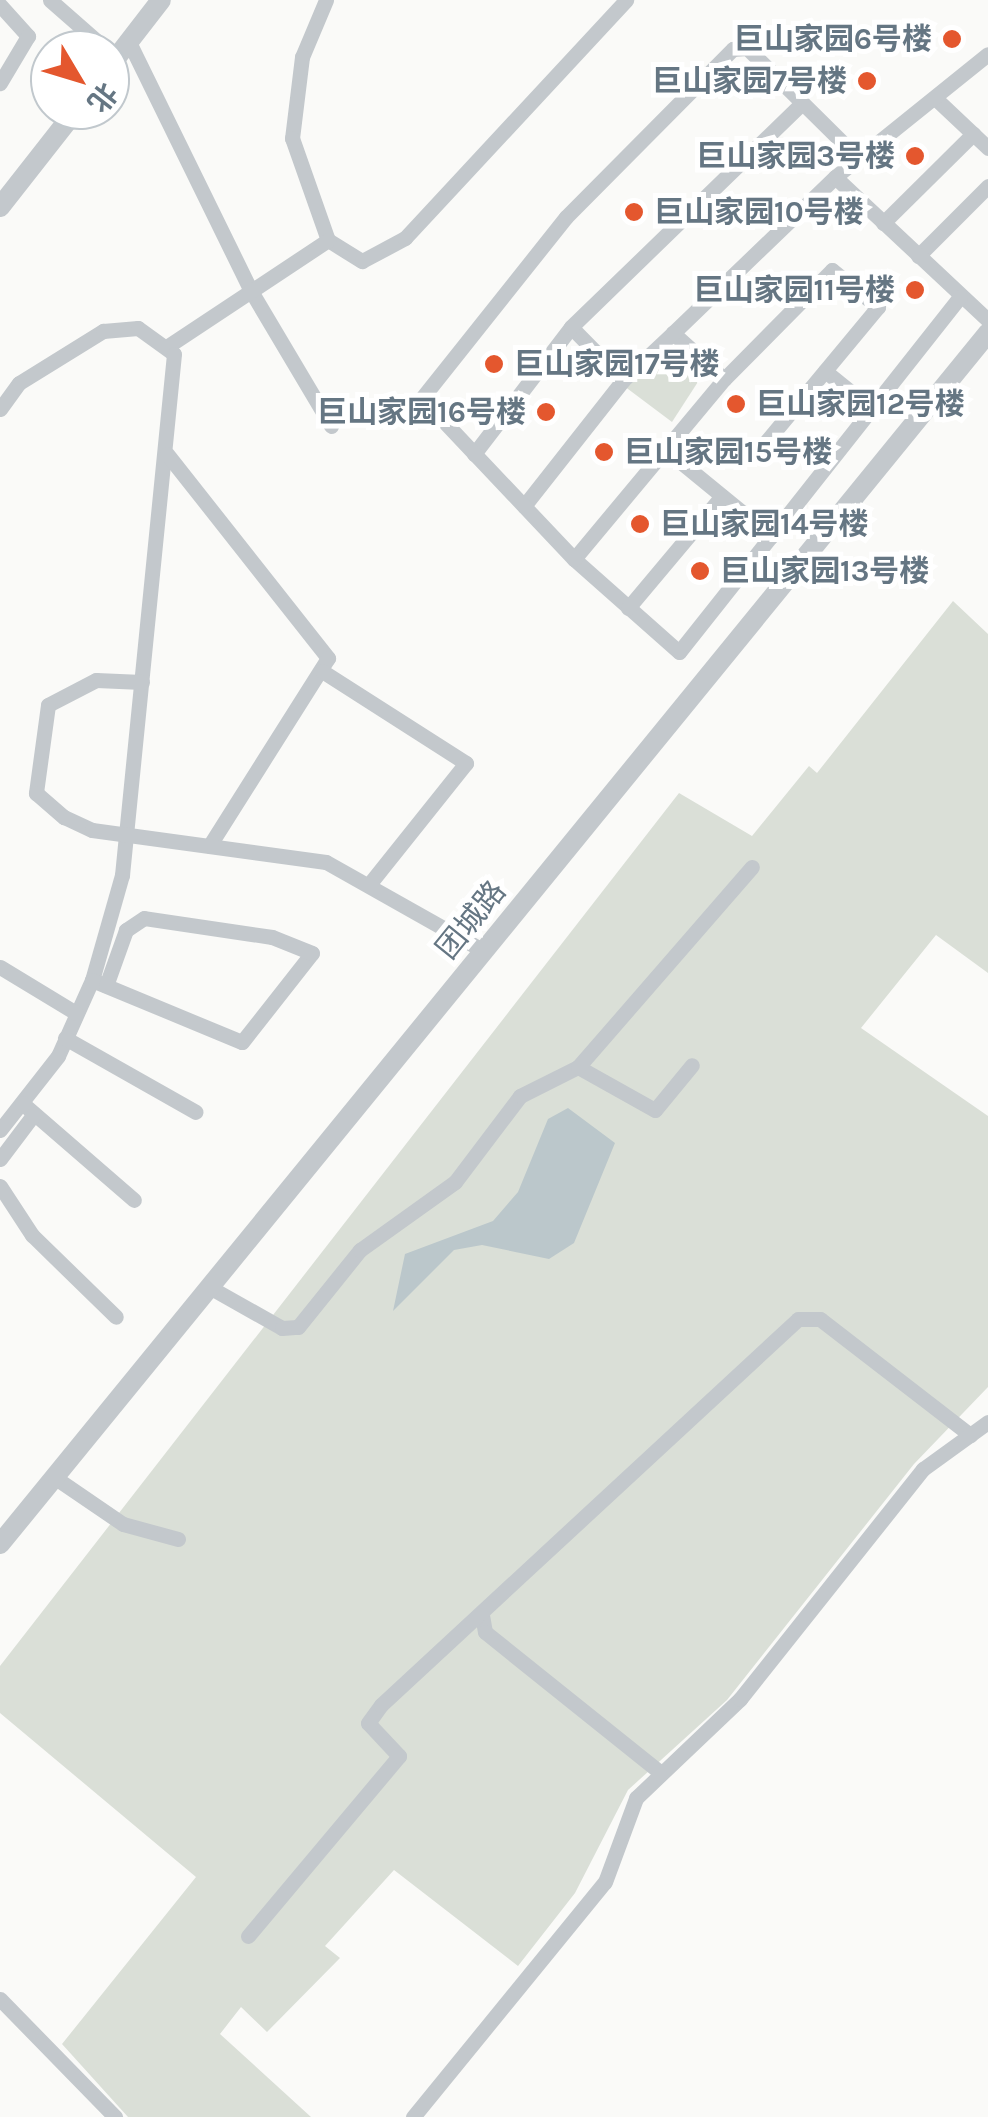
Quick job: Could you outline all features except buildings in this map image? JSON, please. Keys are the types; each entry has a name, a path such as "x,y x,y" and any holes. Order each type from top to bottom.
{"street":[{"path":"50,0 86,30"},
{"path":"130,36 161,0"},
{"path":"326,0 302,57 292,138 328,240 362,261 405,238 626,0"},
{"path":"0,5 28,36 0,83"},
{"path":"857,158 747,48 733,49 566,218 422,398 574,560 679,652 960,296"},
{"path":"524,506 623,380 835,176 988,54"},
{"path":"130,82 331,426"},
{"path":"883,223 982,139 935,98"},
{"path":"474,454 571,328 802,103"},
{"path":"0,207 60,130"},
{"path":"835,176 988,320"},
{"path":"918,256 988,186"},
{"path":"168,346 328,240"},
{"path":"574,560 724,379 832,270 878,307 764,443"},
{"path":"0,409 18,383 103,331 138,328 168,346 178,373 127,836 99,983"},
{"path":"571,328 623,380"},
{"path":"674,333 724,379"},
{"name":"团城路","path":"0,1544 57,1479 988,333"},
{"path":"824,371 872,409"},
{"path":"666,450 772,536"},
{"path":"167,454 310,628 328,658 209,846"},
{"path":"628,608 722,496"},
{"path":"322,671 466,763 371,882"},
{"path":"142,682 70,688 48,705 34,760 36,793 64,816 127,836 326,862 371,882 484,950"},
{"path":"210,1288 282,1328 298,1327 360,1250 455,1182 520,1096 578,1067 752,866"},
{"path":"0,1159 76,1012 99,983 126,930 144,918 272,936 312,952 242,1042 99,983"},
{"path":"2,974 76,1012"},
{"path":"65,1038 196,1112"},
{"path":"578,1067 655,1110 692,1065"},
{"path":"0,1130 28,1109"},
{"path":"28,1109 134,1200"},
{"path":"0,1186 32,1236 116,1317"},
{"path":"248,1936 399,1756 368,1724 798,1319 820,1319 970,1435"},
{"path":"413,2117 605,1882 636,1798 740,1699 923,1468 988,1422"},
{"path":"57,1479 123,1524 178,1539"},
{"path":"482,1615 485,1632 661,1773"},
{"path":"0,1999 115,2117"}],"shaded area":[{"path":"666,340 705,371 672,422 624,386"},
{"path":"953,601 988,634 988,973 936,935 861,1028 988,1116 988,1387 914,1464 727,1700 628,1790 575,1893 518,1966 394,1870 325,1946 340,1958 267,2032 241,2007 220,2034 311,2117 128,2117 62,2044 196,1877 0,1713 0,1666 679,793 752,836 809,766 817,773"},
{"path":"568,1108 615,1143 574,1243 549,1259 482,1245 454,1250 393,1311 405,1254 493,1221 518,1192 548,1119"}],"place":[{"name":"巨山家园6号楼","path":"952,39"},
{"name":"巨山家园7号楼","path":"867,81"},
{"name":"巨山家园3号楼","path":"915,156"},
{"name":"巨山家园10号楼","path":"634,212"},
{"name":"巨山家园11号楼","path":"915,290"},
{"name":"巨山家园17号楼","path":"494,364"},
{"name":"巨山家园12号楼","path":"736,404"},
{"name":"巨山家园16号楼","path":"546,412"},
{"name":"巨山家园15号楼","path":"604,452"},
{"name":"巨山家园14号楼","path":"640,524"},
{"name":"巨山家园13号楼","path":"700,571"}]}
